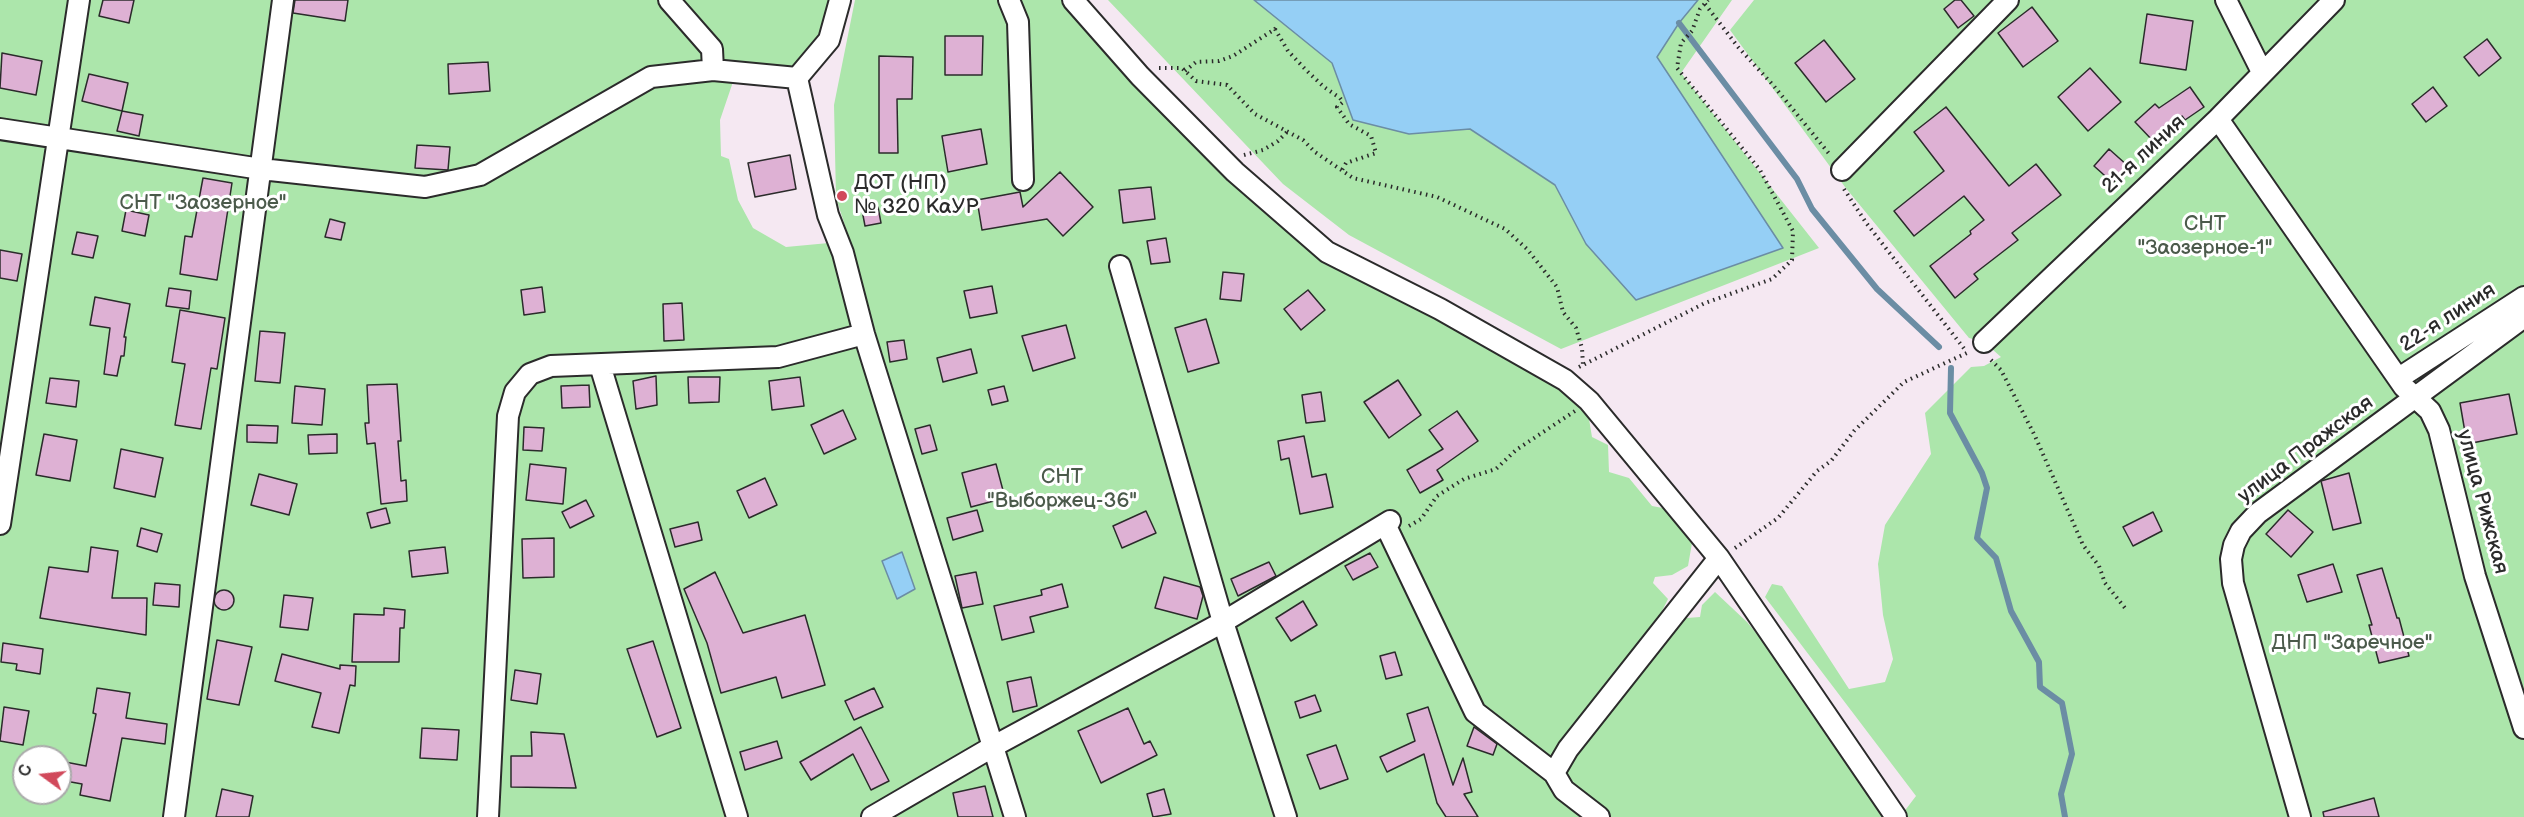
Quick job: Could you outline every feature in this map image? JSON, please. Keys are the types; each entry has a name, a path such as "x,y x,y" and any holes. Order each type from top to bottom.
{"street":[{"path":"0,524 79,0"},
{"path":"174,817 284,0"},
{"path":"669,0 711,49 713,70"},
{"path":"797,78 829,40 840,0"},
{"path":"1009,0 1018,22 1023,180"},
{"path":"1073,0 1140,76 1235,172 1327,252 1440,309 1565,380 1589,401 1719,558 1895,815"},
{"path":"1842,170 2008,0"},
{"path":"2226,0 2262,72"},
{"name":"21-я линия","path":"1982,350 2218,119 2334,0"},
{"path":"0,129 261,169 425,187 480,175 651,77 713,70 797,78"},
{"path":"797,78 828,215 843,253 864,334 1015,817"},
{"name":"улица Рижская","path":"2218,119 2404,387 2430,411 2439,430 2475,576 2524,728"},
{"path":"1120,266 1223,621 1286,817"},
{"name":"22-я линия","path":"2399,378 2524,297"},
{"name":"улица Пражская","path":"2300,817 2234,583 2231,559 2234,545 2241,531 2258,513 2524,317"},
{"path":"489,817 508,416 515,392 530,374 550,366 778,357 864,334"},
{"path":"600,365 737,817"},
{"path":"872,817 994,746 1388,528 1475,712 1599,817"},
{"path":"1572,817 1559,782 1568,749 1719,558"}],"path":[{"path":"1565,380 1583,365 1706,303 1772,279 1792,260 1793,231 1760,170 1677,68 1681,43 1692,31 1700,9 1707,2 1738,47 1773,85 1842,170 1844,189 1868,224 1967,353"},
{"path":"1185,71 1196,62 1219,61 1233,56 1275,29 1278,24"},
{"path":"1275,29 1288,51 1324,87 1340,98 1343,102 1337,107 1349,124 1371,136 1376,153 1346,163 1342,170"},
{"path":"1166,76 1157,66 1182,68 1196,81 1227,85 1255,114 1302,140 1315,152 1353,178 1437,197 1505,229 1527,249 1557,287 1563,312 1576,328 1582,348 1583,365"},
{"path":"1244,156 1263,150 1287,132"},
{"path":"1236,151 1252,160"},
{"path":"1967,353 1982,350"},
{"path":"1719,558 1778,518 1817,471 1831,461 1854,431 1904,382 1967,353 1982,350"},
{"path":"1982,350 2001,370 2035,436 2083,544 2099,566 2105,583 2125,608"},
{"path":"1388,528 1421,519 1437,496 1464,479 1496,469 1516,450 1589,401"}],"green space":[{"path":"0,0 840,0 797,78 736,73 720,120 721,156 729,159 738,200 753,228 786,247 850,241 836,198 834,105 855,0 1073,0 1327,252 1557,376 1588,413 1592,437 1608,445 1609,472 1629,478 1652,506 1668,509 1692,543 1688,566 1672,575 1655,577 1653,583 1668,599 1653,629 1687,618 1700,617 1702,605 1715,592 1747,622 1785,668 1886,817 0,817"},
{"path":"1108,0 1732,0 1681,73 1819,248 1561,349 1349,235 1283,184"},
{"path":"1754,0 2524,0 2524,817 1900,817 1916,796 1765,597 1772,584 1782,586 1849,689 1885,682 1893,659 1883,615 1878,564 1885,525 1931,454 1925,413 1971,367 1984,366 2001,357 1984,342 1969,338 1845,187 1730,30"}],"water":[{"path":"1254,0 1698,0 1679,23 1657,57 1783,248 1636,300 1586,244 1555,185 1470,129 1409,134 1353,120 1332,63"},
{"path":"902,552 915,589 897,599 882,561"}],"building":[{"path":"103,0 134,0 129,23 99,16"},
{"path":"295,0 348,0 345,21 293,13"},
{"path":"1955,0 1961,0 1974,16 1958,28 1944,9"},
{"path":"2032,7 2058,41 2023,67 1998,33"},
{"path":"2147,14 2193,21 2186,70 2140,63"},
{"path":"945,36 983,36 982,75 945,75"},
{"path":"2487,39 2501,58 2479,76 2464,57"},
{"path":"1824,40 1855,79 1826,102 1795,63"},
{"path":"2,53 42,61 36,95 0,88"},
{"path":"879,56 913,57 912,99 897,99 898,153 879,153"},
{"path":"488,62 490,91 449,94 448,64"},
{"path":"2090,68 2121,102 2088,131 2058,97"},
{"path":"89,74 128,83 122,111 82,101"},
{"path":"2190,87 2204,107 2185,120 2182,116 2154,142 2135,122 2155,104 2159,108"},
{"path":"2433,87 2447,106 2426,122 2412,104"},
{"path":"1946,107 2009,186 2036,164 2061,195 2012,233 2018,240 1974,274 1978,279 1955,298 1930,266 1971,234 1970,231 1984,220 1964,196 1914,236 1894,211 1944,171 1914,132"},
{"path":"122,111 143,115 139,136 117,131"},
{"path":"981,129 987,164 948,172 942,136"},
{"path":"417,145 450,147 448,170 415,168"},
{"path":"2109,149 2128,166 2113,183 2094,166"},
{"path":"790,155 796,189 755,197 748,163"},
{"path":"1060,172 1093,207 1063,236 1047,219 982,230 977,200 1020,192 1023,207"},
{"path":"203,178 232,183 217,280 180,274 185,236 192,237"},
{"path":"1151,187 1155,219 1123,223 1119,190"},
{"path":"878,207 881,223 865,226 862,210"},
{"path":"126,210 149,215 145,236 122,231"},
{"path":"330,219 345,223 341,240 325,237"},
{"path":"77,232 98,236 93,258 72,254"},
{"path":"1166,238 1170,262 1151,264 1147,241"},
{"path":"0,250 22,254 17,281 0,278"},
{"path":"1223,272 1244,274 1241,301 1220,299"},
{"path":"992,286 997,313 970,318 964,291"},
{"path":"542,287 545,312 524,315 521,290"},
{"path":"169,288 191,291 189,309 166,306"},
{"path":"1308,290 1325,310 1301,330 1284,309"},
{"path":"95,297 130,304 124,337 126,337 124,356 121,356 117,376 104,374 110,328 90,325"},
{"path":"682,303 684,340 664,341 663,304"},
{"path":"180,310 225,318 217,369 211,368 201,429 175,425 185,364 172,362"},
{"path":"1206,319 1219,363 1188,372 1175,328"},
{"path":"1066,325 1075,358 1033,371 1022,336"},
{"path":"260,331 285,333 280,383 255,381"},
{"path":"904,340 907,359 890,362 887,342"},
{"path":"971,349 977,373 943,382 937,358"},
{"path":"656,376 657,405 636,409 633,381"},
{"path":"688,377 720,377 719,402 689,403"},
{"path":"800,377 804,406 772,410 769,381"},
{"path":"50,378 79,381 76,407 46,403"},
{"path":"1398,380 1421,415 1389,438 1364,402"},
{"path":"397,384 401,481 406,480 407,501 381,504 375,443 367,444 365,423 369,423 367,385"},
{"path":"589,385 590,407 562,408 561,386"},
{"path":"295,386 325,389 322,425 292,423"},
{"path":"1004,386 1008,401 992,405 988,390"},
{"path":"1321,392 1325,421 1306,423 1302,395"},
{"path":"2509,394 2517,434 2467,444 2460,403"},
{"path":"843,410 856,439 824,454 811,425"},
{"path":"1457,411 1478,441 1437,470 1443,480 1420,493 1407,470 1443,449 1429,430"},
{"path":"247,425 278,426 277,443 247,442"},
{"path":"930,425 937,450 922,454 915,429"},
{"path":"524,427 544,428 542,451 523,450"},
{"path":"44,434 77,440 70,481 36,475"},
{"path":"337,434 337,453 309,454 308,435"},
{"path":"1304,436 1312,477 1326,474 1333,507 1300,514 1289,458 1281,460 1278,441"},
{"path":"121,449 163,458 155,497 114,488"},
{"path":"530,464 566,468 563,504 526,500"},
{"path":"996,464 1005,498 971,507 962,473"},
{"path":"2349,473 2361,523 2333,530 2321,481"},
{"path":"259,474 297,484 289,515 251,505"},
{"path":"765,478 777,505 749,518 737,491"},
{"path":"586,500 594,516 570,528 562,512"},
{"path":"386,508 390,523 371,528 367,513"},
{"path":"977,510 983,531 953,540 947,518"},
{"path":"2288,510 2313,532 2291,557 2266,534"},
{"path":"1146,511 1156,533 1122,548 1113,526"},
{"path":"2153,512 2162,531 2133,546 2123,527"},
{"path":"698,522 702,540 675,547 670,529"},
{"path":"141,528 162,534 157,552 137,546"},
{"path":"554,538 554,577 523,578 522,539"},
{"path":"91,547 118,551 112,598 147,598 146,635 40,618 49,567 88,572"},
{"path":"445,547 448,573 412,577 409,551"},
{"path":"1370,553 1378,567 1353,580 1345,566"},
{"path":"1269,562 1276,576 1238,596 1231,579"},
{"path":"2333,564 2342,592 2307,602 2298,575"},
{"path":"2382,568 2409,656 2379,663 2369,625 2372,625 2357,575"},
{"path":"715,572 743,633 805,615 825,685 782,698 776,677 721,693 707,643 684,589"},
{"path":"976,572 983,604 962,608 955,576"},
{"path":"1164,577 1200,587 1203,596 1197,619 1155,608"},
{"path":"155,583 180,585 179,607 153,605"},
{"path":"1062,584 1068,607 1030,617 1034,632 1002,640 994,606 1042,595 1041,590"},
{"path":"224,590 231,593 234,600 231,607 224,610 217,607 214,600 217,593"},
{"path":"284,595 313,598 308,630 280,627"},
{"path":"1303,601 1317,625 1291,641 1276,618"},
{"path":"384,608 405,610 404,628 400,628 399,662 352,662 354,614 384,615"},
{"path":"217,640 252,647 239,705 207,699"},
{"path":"653,641 681,728 657,737 627,649"},
{"path":"3,643 43,649 40,674 16,670 17,664 1,662"},
{"path":"1395,652 1402,675 1386,679 1380,656"},
{"path":"282,654 340,669 340,665 356,666 355,686 350,685 339,733 312,727 321,693 275,681"},
{"path":"515,670 541,674 537,704 511,700"},
{"path":"1031,677 1037,706 1013,712 1007,682"},
{"path":"97,688 130,693 126,718 167,724 165,744 122,738 110,801 80,795 82,784 72,782 72,763 86,766 96,714 93,713"},
{"path":"874,688 883,707 854,720 845,701"},
{"path":"1315,695 1321,711 1300,718 1295,702"},
{"path":"4,707 29,711 23,745 0,741"},
{"path":"1428,707 1453,785 1463,758 1472,792 1464,794 1478,817 1446,817 1437,803 1424,754 1387,772 1380,757 1415,741 1407,714"},
{"path":"1128,708 1144,744 1150,741 1157,755 1101,783 1078,731"},
{"path":"861,727 889,781 871,790 853,754 811,780 800,762"},
{"path":"1474,727 1497,744 1493,755 1467,746"},
{"path":"422,728 459,730 457,760 420,758"},
{"path":"531,732 564,734 576,788 511,787 511,756 532,756"},
{"path":"777,741 782,758 745,770 740,752"},
{"path":"1336,745 1348,779 1320,789 1307,755"},
{"path":"985,786 993,817 958,817 953,793"},
{"path":"222,789 253,796 249,817 216,817"},
{"path":"1164,789 1171,814 1153,817 1147,794"},
{"path":"2374,798 2379,817 2324,817 2323,812"}],"waterway":[{"path":"1679,23 1797,179 1812,209 1877,289 1939,347"},
{"path":"1951,368 1950,413 1982,473 1987,488 1977,538 1996,558 2011,611 2039,662 2040,687 2062,703 2072,754 2061,794 2065,817"}],"place":[{"name":"ДОТ (НП) № 320 КаУР","path":"842,196"}],"park label":[{"name":"СНТ \"Заозерное\"","path":"203,204"},
{"name":"СНТ \"Заозерное-1\"","path":"2205,237"},
{"name":"СНТ \"Выборжец-36\"","path":"1062,490"},
{"name":"ДНП \"Заречное\"","path":"2352,644"}]}
